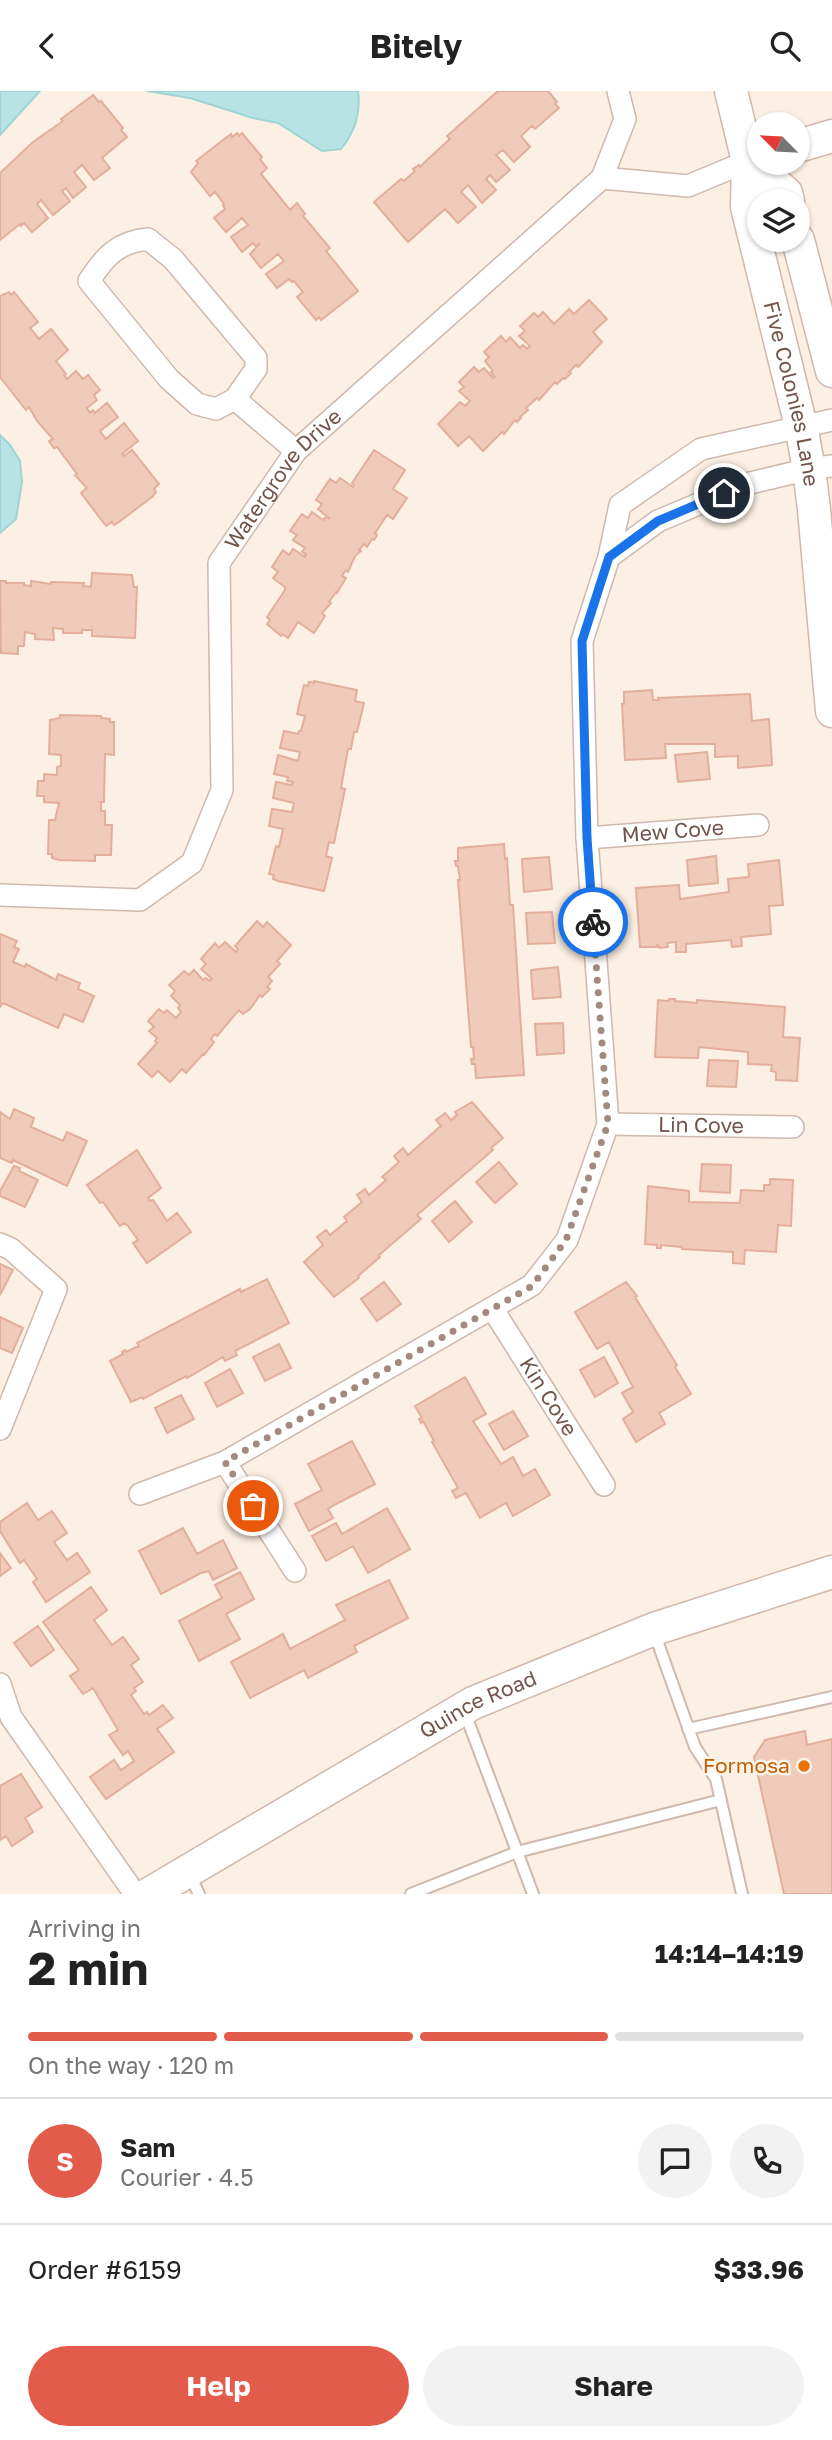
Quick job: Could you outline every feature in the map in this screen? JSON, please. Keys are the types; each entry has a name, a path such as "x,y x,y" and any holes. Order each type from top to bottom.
{"street":[{"name":"Watergrove Drive","path":"0,894 140,900 192,863 222,790 219,563 296,451 602,178 625,119 618,91"},
{"name":"Five Colonies Lane","path":"731,91 747,138"},
{"path":"810,142 832,136"},
{"path":"602,178 688,185 747,162"},
{"name":"Five Colonies Lane","path":"752,175 747,207 801,426 820,467 814,509 832,711"},
{"path":"769,175 782,189"},
{"path":"148,239 173,259 256,358 256,369 235,399 216,409 197,404 169,379 89,281 101,263 128,241 148,239"},
{"name":"Five Colonies Lane","path":"801,252 832,371"},
{"path":"235,399 296,451"},
{"path":"140,1495 225,1462 532,1286 566,1240 608,1124 587,838 582,641 609,557 620,505 701,449 832,420"},
{"path":"609,557 658,521 746,484 820,467"},
{"name":"Mew Cove","path":"587,838 758,825"},
{"name":"Lin Cove","path":"608,1124 793,1126"},
{"path":"0,1244 11,1249 56,1289 0,1429"},
{"name":"Kin Cove","path":"492,1308 604,1485"},
{"path":"225,1462 295,1571"},
{"name":"Quince Road","path":"149,1894 193,1883 473,1703 654,1629 832,1572"},
{"path":"0,1684 6,1721 135,1894"}],"lane":[{"path":"654,1629 688,1729 698,1753 716,1779 742,1894"},
{"path":"688,1729 832,1696"},
{"path":"463,1709 533,1894"},
{"path":"411,1894 517,1852 721,1800"}],"water":[{"path":"0,91 40,91 0,135"},
{"path":"147,91 358,91 359,107 350,136 341,149 322,151 278,123 190,98"},
{"path":"0,435 20,461 22,482 16,519 0,533"}],"building":[{"path":"498,91 548,91 559,108 535,129 532,126 521,136 530,147 514,162 503,150 496,155 510,170 496,182 490,175 486,179 496,190 482,203 468,185 461,192 476,207 458,223 445,209 408,242 374,202 401,179 404,181 415,171 413,169 419,165 420,167 450,139 447,136"},
{"path":"93,95 123,128 121,130 127,137 102,158 110,168 94,180 82,165 74,172 86,187 73,198 66,188 62,191 70,201 53,215 41,200 37,204 48,218 32,232 24,223 21,226 20,224 0,240 0,173 33,142"},
{"path":"237,133 239,136 242,133 262,157 260,159 267,168 261,174 290,210 297,203 305,214 303,216 330,248 326,251 358,291 321,320 319,317 316,320 297,297 303,292 294,281 289,279 277,288 266,274 284,261 278,254 261,268 250,254 260,243 256,247 253,243 242,252 231,237 248,225 242,218 226,232 214,218 225,209 224,204 215,192 210,196 191,172 198,163 196,161 231,134 232,137"},
{"path":"9,292 11,295 14,292 38,322 30,328 39,339 51,329 68,350 56,361 67,379 76,371 83,379 88,375 100,390 94,395 97,400 87,408 90,413 93,410 95,413 107,403 118,417 100,431 106,439 124,423 138,441 122,454 124,456 132,450 159,484 152,497 114,525 112,522 106,526 81,493 87,488 57,447 54,448 49,441 53,439 29,407 26,410 0,377 0,296"},
{"path":"589,300 607,319 593,332 602,342 578,367 576,365 569,372 571,373 565,379 557,384 555,382 539,400 537,398 526,408 528,410 517,422 515,420 504,434 502,432 483,451 469,436 458,446 438,424 460,402 465,406 470,401 459,391 464,387 459,382 474,367 479,372 484,368 495,377 485,361 489,357 484,352 501,336 506,342 510,337 520,348 523,345 527,349 530,346 519,336 525,331 520,326 534,313 538,317 543,312 554,324 569,309 574,314"},
{"path":"374,450 405,470 393,489 407,498 393,519 387,515 375,533 377,535 374,540 372,539 367,547 364,544 359,550 361,551 355,556 348,572 346,570 342,576 346,578 322,613 325,616 314,633 298,622 288,638 282,634 281,636 267,624 270,620 267,617 285,590 285,587 273,578 278,572 272,567 283,550 289,555 293,549 305,557 306,554 302,552 305,548 293,540 297,535 290,531 302,514 308,518 312,512 323,520 326,517 330,519 318,509 322,504 316,500 330,479 336,483 340,478 353,487 352,483"},
{"path":"92,573 132,575 134,587 137,587 135,638 92,636 92,630 63,633 63,629 53,628 54,640 35,639 35,634 25,632 24,646 18,646 18,654 1,653 0,581 31,586 31,581 50,584 84,583 83,586 91,587"},
{"path":"309,682 357,690 355,701 364,703 357,732 354,732 351,749 348,749 341,788 345,789 334,843 329,842 326,856 332,858 324,891 278,881 273,879 274,875 269,874 283,829 269,826 272,809 292,812 294,803 273,798 276,782 292,785 293,782 287,781 288,777 274,774 278,755 298,761 300,752 280,748 284,731 298,734 301,731 305,716 297,714 304,685 308,686"},
{"path":"652,690 653,700 750,694 752,721 769,719 772,765 738,768 738,756 715,757 715,744 665,744 666,758 625,760 622,704 624,692"},
{"path":"60,715 101,716 114,722 114,755 105,754 104,802 101,802 101,811 105,811 105,825 112,825 111,855 95,855 95,861 59,860 48,854 49,820 55,820 59,803 44,802 44,796 37,796 38,781 44,781 44,774 57,775 57,767 61,766 61,755 49,754 50,720 60,718"},
{"path":"707,752 710,779 678,782 675,755"},
{"path":"504,844 510,905 513,905 524,1075 476,1078 475,1064 472,1064 471,1059 474,1059 460,880 455,861 458,861 458,848"},
{"path":"716,856 718,883 689,886 687,860"},
{"path":"549,857 552,889 524,892 522,859"},
{"path":"779,860 783,905 769,906 771,934 741,937 742,946 732,947 731,940 686,944 686,952 676,952 676,942 667,943 668,947 660,948 657,944 658,947 640,947 636,888 679,885 680,899 729,892 728,879 749,877 748,864"},
{"path":"552,912 555,943 528,944 526,913"},
{"path":"257,921 263,927 267,922 291,945 277,961 280,964 268,977 272,981 267,987 270,989 262,997 260,995 243,1014 239,1010 217,1036 215,1034 211,1039 214,1042 186,1073 182,1069 170,1082 158,1071 152,1077 138,1064 157,1043 157,1038 149,1031 154,1027 148,1021 159,1009 164,1013 167,1010 176,1018 181,1012 178,1008 180,1005 171,996 175,991 169,985 184,971 189,975 194,970 203,980 206,978 210,981 212,979 201,969 206,964 201,959 215,943 219,948 225,942 236,952 238,949 235,946"},
{"path":"0,934 17,941 14,947 19,949 13,962 25,967 26,964 56,980 58,974 80,983 78,989 94,996 83,1022 64,1014 58,1028 3,1003 0,1007"},
{"path":"558,967 561,997 533,999 531,970"},
{"path":"658,1000 785,1007 783,1037 800,1038 797,1081 776,1080 776,1072 771,1071 772,1065 748,1064 748,1052 699,1047 698,1058 655,1057"},
{"path":"563,1023 564,1053 537,1055 535,1024"},
{"path":"709,1060 738,1061 736,1087 707,1086"},
{"path":"472,1102 503,1138 491,1148 493,1150 417,1215 421,1219 379,1255 359,1278 334,1297 304,1262 323,1245 317,1237 326,1230 330,1235 347,1221 344,1217 362,1202 357,1195 365,1189 369,1195 386,1180 382,1177 399,1162 394,1156 403,1148 408,1155 441,1126 436,1120 445,1113 451,1120 457,1115 455,1112"},
{"path":"14,1109 34,1118 31,1127 63,1141 67,1132 87,1141 67,1186 13,1160 12,1163 0,1158 0,1112 10,1119"},
{"path":"137,1150 161,1188 148,1198 153,1200 167,1221 177,1213 191,1232 147,1263 133,1243 138,1240 128,1226 124,1223 120,1226 87,1185"},
{"path":"499,1162 517,1184 495,1203 476,1182"},
{"path":"702,1164 731,1165 730,1193 700,1191"},
{"path":"14,1166 38,1180 25,1207 0,1196 0,1191"},
{"path":"770,1179 793,1180 791,1226 778,1225 776,1252 745,1250 744,1264 733,1263 733,1252 661,1245 661,1248 657,1248 657,1245 645,1244 648,1186 689,1191 689,1202 740,1203 741,1190 764,1191 764,1185 770,1185"},
{"path":"455,1201 472,1222 449,1242 432,1221"},
{"path":"0,1264 13,1270 0,1295"},
{"path":"267,1279 289,1323 235,1351 237,1355 225,1361 223,1357 187,1378 186,1376 143,1399 142,1397 131,1402 110,1361 125,1350 126,1352 139,1346 137,1343 240,1289 241,1292"},
{"path":"384,1282 401,1304 377,1321 361,1299"},
{"path":"626,1282 637,1296 635,1297 677,1365 675,1367 691,1394 659,1413 665,1424 636,1442 623,1419 633,1412 622,1393 633,1387 609,1342 597,1349 575,1312"},
{"path":"0,1317 23,1328 12,1353 0,1348"},
{"path":"279,1344 291,1368 265,1381 253,1357"},
{"path":"604,1357 618,1383 595,1397 580,1370"},
{"path":"230,1369 243,1393 217,1407 205,1383"},
{"path":"465,1377 486,1414 473,1421 501,1464 513,1457 523,1476 535,1469 550,1495 513,1516 506,1503 480,1518 466,1493 456,1498 452,1491 458,1488 423,1421 421,1423 419,1419 422,1418 415,1406"},
{"path":"181,1395 194,1419 167,1433 155,1408"},
{"path":"513,1411 528,1436 504,1450 489,1424"},
{"path":"352,1441 375,1484 328,1509 333,1518 309,1531 295,1504 322,1490 308,1464"},
{"path":"27,1503 38,1520 52,1511 67,1533 54,1542 67,1560 77,1553 90,1572 46,1602 33,1582 37,1579 24,1560 20,1563 0,1531 0,1522"},
{"path":"387,1508 410,1549 368,1573 353,1546 326,1561 312,1536 336,1523 342,1534"},
{"path":"183,1528 197,1554 223,1540 237,1568 213,1580 209,1571 201,1573 161,1594 139,1551"},
{"path":"0,1553 11,1568 0,1576"},
{"path":"240,1572 254,1599 226,1614 240,1639 199,1661 179,1621 222,1598 215,1585"},
{"path":"389,1580 408,1618 354,1646 357,1652 308,1678 304,1670 250,1698 231,1662 283,1634 290,1649 345,1620 336,1605"},
{"path":"91,1587 107,1610 94,1620 112,1645 123,1637 139,1659 131,1665 143,1682 134,1688 136,1691 131,1695 144,1714 147,1712 149,1715 163,1705 173,1718 157,1729 174,1752 106,1799 90,1777 114,1760 121,1770 134,1761 128,1751 123,1755 109,1735 118,1730 93,1688 83,1694 70,1676 79,1670 43,1622"},
{"path":"38,1626 54,1650 31,1666 14,1643"},
{"path":"805,1731 807,1745 832,1739 832,1894 784,1894 754,1757 765,1740"},
{"path":"21,1774 42,1807 25,1818 33,1832 12,1846 6,1836 0,1840 0,1786"}],"way so far":[{"path":"253,1506 225,1462 532,1286 566,1240 608,1124 593,922"}],"place":[{"name":"Formosa","path":"804,1766"}],"route":[{"path":"593,922 587,838 582,641 609,557 658,521 724,493"}]}
